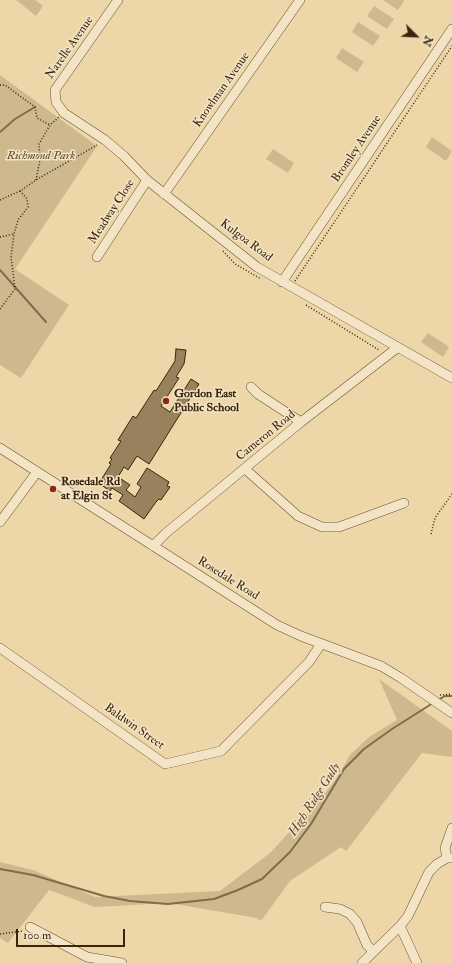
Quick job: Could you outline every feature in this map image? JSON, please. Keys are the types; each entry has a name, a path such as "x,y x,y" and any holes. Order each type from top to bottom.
{"street":[{"name":"Narelle Avenue","path":"64,113 56,102 55,90 118,0"},
{"name":"Knowlman Avenue","path":"164,194 300,0"},
{"name":"Bromley Avenue","path":"282,282 452,29"},
{"name":"Kulgoa Road","path":"64,113 105,140 124,156 147,180 257,267 452,378"},
{"name":"Meadway Close","path":"97,257 147,180"},
{"name":"Cameron Road","path":"153,546 166,533 301,422 397,348"},
{"path":"252,386 258,394 301,422"},
{"name":"Rosedale Road","path":"0,448 282,627 321,644 381,666 448,710"},
{"path":"245,469 298,516 322,527 339,527 404,503"},
{"path":"0,522 37,472"},
{"name":"Baldwin Street","path":"0,648 165,764 221,750 309,662 321,644"},
{"path":"362,963 400,926 408,916 429,872 437,864 449,858 445,848 452,828"},
{"path":"325,907 340,909 350,914 357,922 367,945 373,951"},
{"path":"400,926 417,963"},
{"path":"30,927 87,957 122,963"}],"path":[{"path":"294,283 452,46"},
{"path":"0,85 5,85 35,107 37,118 50,125"},
{"path":"36,180 40,160 39,144 50,125 64,113"},
{"path":"0,200 20,191 36,180 105,140"},
{"path":"0,309 16,289 12,257 14,234 18,220 28,207 27,199 20,191"},
{"path":"0,237 14,234"},
{"path":"431,534 435,518 452,494"},
{"path":"0,934 27,930 30,927"}],"green space":[{"path":"16,0 35,0 43,6 36,16"},
{"path":"383,0 403,0 404,1 398,10"},
{"path":"374,6 394,19 387,29 367,16"},
{"path":"358,22 380,36 373,46 352,32"},
{"path":"342,48 364,62 357,72 336,58"},
{"name":"Richmond Park","path":"0,75 97,146 15,269 69,305 21,378 0,365"},
{"path":"432,137 452,151 446,161 426,147"},
{"path":"273,149 294,163 288,173 266,159"},
{"path":"428,333 449,347 443,357 421,342"},
{"path":"379,679 452,731 452,757 422,753 346,851 341,847 290,881 261,921 257,918 169,903 95,907 49,890 8,943 0,938 0,862 33,870 95,897 220,891 270,853 320,799 336,779 350,755 369,737 397,720"}],"building":[{"path":"176,349 186,350 184,364 176,377 179,378 161,406 170,412 191,379 199,384 149,464 137,456 128,470 124,467 118,477 130,485 126,490 135,497 141,487 137,484 147,468 169,482 167,486 170,487 161,500 159,499 156,502 144,519 119,501 123,495 112,488 110,491 100,484 111,464 109,463 112,459 110,458 121,441 118,440 133,416 136,418 154,390 156,391 175,361"}],"waterway":[{"path":"0,132 15,119 35,107"},
{"path":"0,270 46,322"},
{"name":"High Ridge Gully","path":"438,700 445,696 452,696"},
{"name":"High Ridge Gully","path":"0,869 33,875 104,896 130,901 168,904 214,899 238,890 262,879 290,852 311,824 344,769 364,749 433,703"}],"place":[{"name":"Gordon East Public School","path":"166,401"},
{"name":"Rosedale Rd at Elgin St","path":"53,489"}]}
